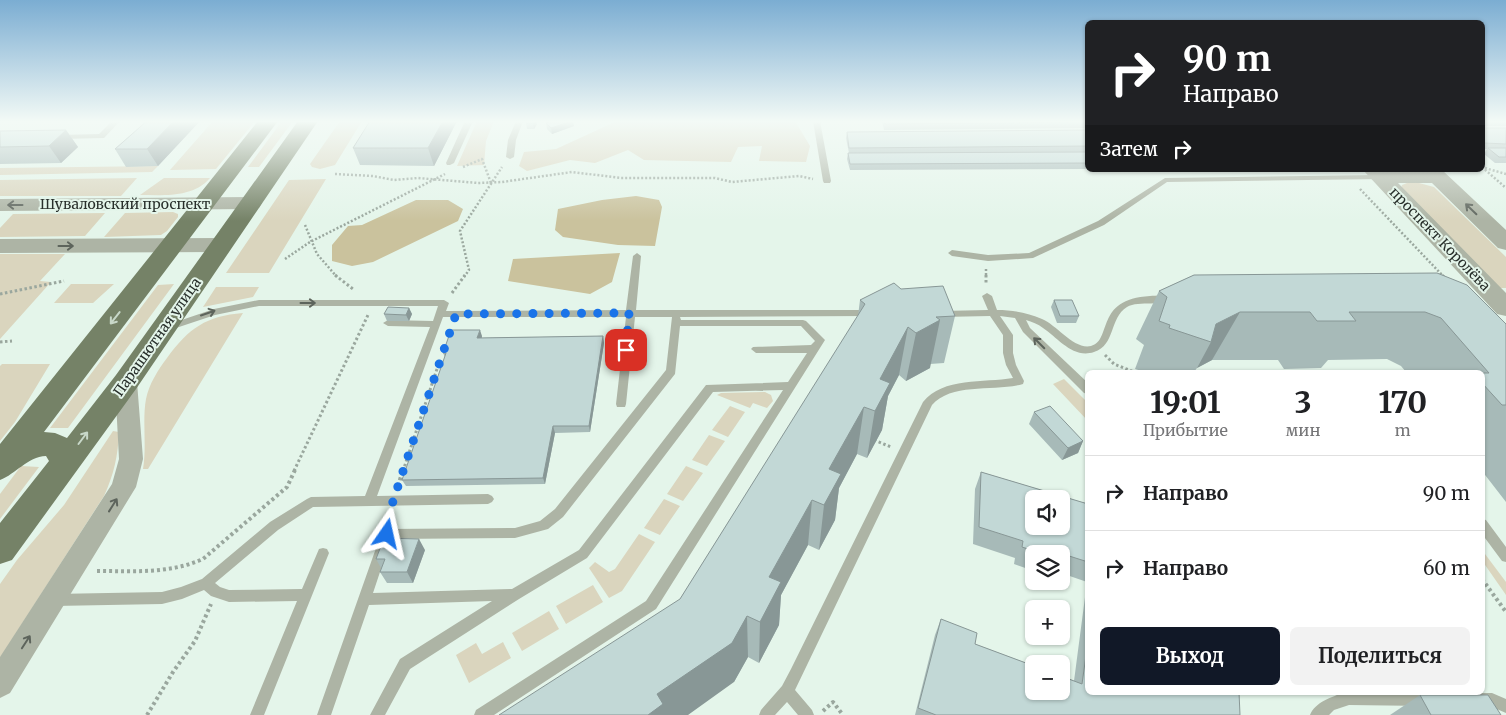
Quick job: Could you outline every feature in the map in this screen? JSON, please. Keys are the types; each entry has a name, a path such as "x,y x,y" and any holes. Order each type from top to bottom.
{"main road":[{"path":"3,463 242,154"},
{"name":"Парашютная улица","path":"0,549 126,382 285,154"},
{"path":"3,463 31,447 47,442 56,445 66,461"}],"street":[{"path":"1377,174 1433,173 1506,243"},
{"name":"проспект Королёва","path":"1377,174 1506,308"},
{"name":"Шуваловский проспект","path":"0,205 251,203"},
{"path":"0,246 222,245"},
{"path":"0,683 124,487 131,459 126,382"}],"lane":[{"path":"450,163 454,154"},
{"path":"822,154 827,180"},
{"path":"952,253 988,258 1030,256 1101,223 1166,180 1349,178 1377,174"},
{"path":"621,404 629,313 637,256"},
{"path":"766,715 786,691 924,409 938,394 949,389 1005,384 1020,380 1011,365 1008,353 1008,335 994,314 988,296"},
{"path":"934,314 1019,316 1040,322 1075,347 1087,350 1097,348 1103,343 1113,318 1122,307 1137,300 1178,299"},
{"path":"162,330 210,312 232,306 259,303 444,303 369,501"},
{"path":"388,323 438,319 629,313 676,318 803,323 820,340 651,605 481,715"},
{"path":"676,318 885,313"},
{"path":"1019,316 1026,330 1085,387"},
{"path":"324,715 387,534 514,533 544,525 559,513 671,370 676,318"},
{"path":"756,349 815,349"},
{"path":"377,715 405,664 583,554 710,388 791,386"},
{"path":"211,588 274,526 311,502 488,499"},
{"path":"1485,528 1506,556"},
{"path":"257,715 323,553"},
{"path":"53,600 162,598 211,588 229,596 306,596"},
{"path":"364,599 514,595"},
{"path":"786,691 807,715"},
{"path":"1317,715 1330,705 1350,698 1436,699"},
{"path":"1464,700 1492,700 1506,706"}],"path":[{"path":"444,303 469,270 460,230 490,183 510,157"},
{"path":"458,169 482,159 490,183"},
{"path":"1485,168 1506,174"},
{"path":"1485,169 1506,188"},
{"path":"335,174 373,176 394,180 490,183 572,172 621,178 715,178 732,182 756,182 799,176 810,177 818,183 827,180"},
{"path":"285,259 310,242 450,173"},
{"path":"1349,178 1444,278"},
{"path":"97,572 172,571 188,567 203,559 287,488 374,303 339,279 318,259 305,225"},
{"path":"988,258 985,276 988,296"},
{"path":"0,294 64,281"},
{"path":"0,342 12,342"},
{"path":"393,501 443,352"},
{"path":"1114,364 1129,370"},
{"path":"868,438 903,452"},
{"path":"1485,583 1506,612"},
{"path":"147,715 172,672 195,642 211,588"},
{"path":"817,715 833,702 843,715"}],"shaded area":[{"path":"184,154 228,154 216,169 170,170"},
{"path":"257,154 268,154 259,167 248,167"},
{"path":"317,154 342,154 335,165 320,169 312,167 310,164"},
{"path":"462,154 485,154 484,165 457,166"},
{"path":"523,154 617,154 595,163 570,160 527,171 519,166"},
{"path":"635,154 735,154 731,162 644,160"},
{"path":"760,154 808,154 806,162 759,161"},
{"path":"158,166 152,172 0,175 0,168"},
{"path":"137,178 121,196 0,196 0,180"},
{"path":"164,178 210,178 195,189 187,192 168,195 140,195"},
{"path":"326,179 269,273 226,273 289,180"},
{"path":"1419,183 1434,187 1506,257 1506,288 1498,288 1401,188 1402,185"},
{"path":"636,196 659,200 662,207 655,246 618,245 563,237 555,230 558,209 602,200"},
{"path":"416,200 448,200 463,209 458,221 373,262 352,266 332,261 332,245 348,226 362,225"},
{"path":"173,212 178,214 178,217 167,231 161,235 104,237 125,213"},
{"path":"105,213 85,236 0,237 0,228 13,214"},
{"path":"620,253 612,282 590,294 508,281 513,259"},
{"path":"0,254 65,254 40,281 51,282 0,339"},
{"path":"71,284 114,284 93,303 54,303"},
{"path":"174,284 68,428 50,428 158,285"},
{"path":"216,287 259,287 253,297 203,307"},
{"path":"243,313 148,469 143,469 145,451 144,416 147,393 160,367 183,339 199,325 219,317"},
{"path":"2,364 50,364 15,422 0,441 0,366"},
{"path":"1064,379 1085,400 1085,418 1053,384"},
{"path":"765,392 771,395 773,401 767,408 753,403 750,408 717,395 721,393"},
{"path":"730,406 745,412 728,437 712,430"},
{"path":"113,431 119,432 118,449 113,472 104,496 0,658 0,584 17,560 64,505"},
{"path":"709,435 725,441 707,466 692,460"},
{"path":"21,466 39,467 0,519 0,494"},
{"path":"686,466 703,473 683,501 667,494"},
{"path":"664,499 680,506 660,535 644,528"},
{"path":"639,534 655,542 622,591 609,598 589,568 595,562 609,572 615,569"},
{"path":"1485,554 1506,582 1506,595 1485,565"},
{"path":"593,585 603,602 566,624 556,606"},
{"path":"549,611 559,629 522,651 512,633"},
{"path":"503,642 511,658 469,683 456,655 476,643 482,654"}],"building":[{"path":"848,154 1085,154 1085,163 850,164"},
{"path":"1496,154 1506,154 1506,157 1499,157"},
{"path":"1437,273 1467,285 1506,324 1506,405 1502,405 1485,386 1485,373 1489,373 1441,318 1425,312 1349,312 1356,321 1317,321 1310,312 1240,312 1216,324 1211,342 1169,328 1170,325 1159,321 1167,297 1159,291 1194,275"},
{"path":"894,283 901,289 943,286 955,316 936,317 940,320 916,333 908,327 880,379 890,383 875,411 864,407 829,469 841,474 824,505 812,500 769,577 781,582 760,622 747,616 732,643 657,694 663,704 648,715 499,715 680,599 865,304 860,300"},
{"path":"1054,300 1072,300 1079,316 1060,316"},
{"path":"388,307 409,308 406,315 384,314"},
{"path":"451,330 480,330 477,338 603,336 589,426 553,426 543,478 402,480 446,353 443,353"},
{"path":"1050,406 1083,441 1068,448 1034,412"},
{"path":"981,472 1041,490 1025,490 1025,535 1070,535 1070,499 1085,503 1085,561 1070,556 1070,545 1025,545 1025,548 1022,547 1023,541 979,527"},
{"path":"384,538 419,539 407,572 380,572 385,559 376,559"},
{"path":"941,619 977,633 975,644 1025,663 1025,700 1070,700 1070,679 1082,684 1085,662 1085,695 1239,695 1240,715 936,715 918,708"},
{"path":"1420,695 1488,695 1501,715 1431,715"}],"route":[{"path":"387,534 393,501 456,314 629,313 626,350"}]}
